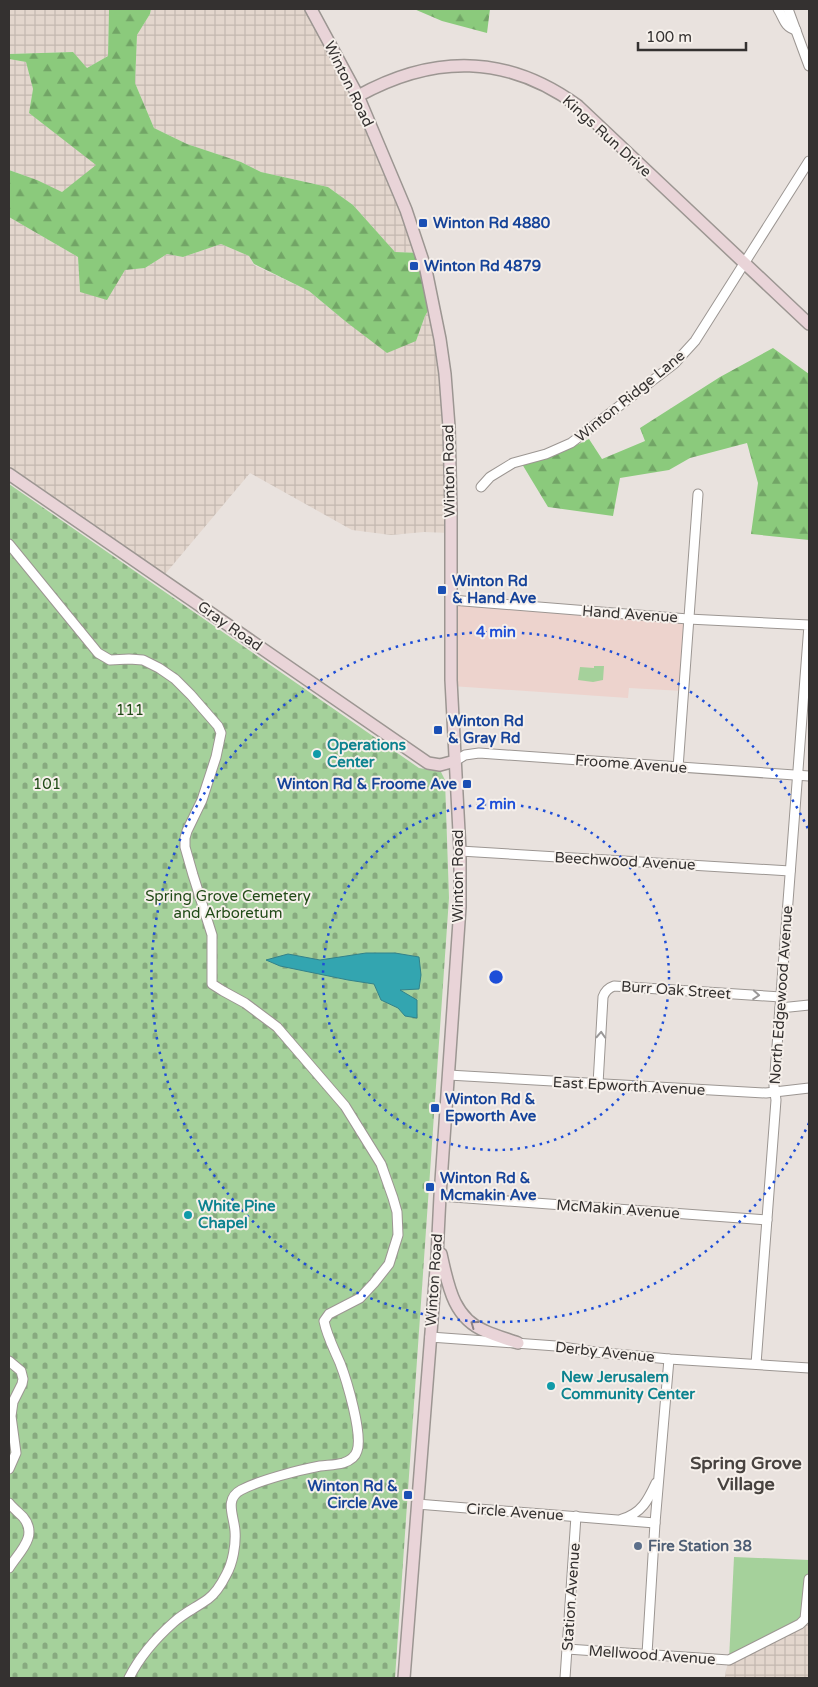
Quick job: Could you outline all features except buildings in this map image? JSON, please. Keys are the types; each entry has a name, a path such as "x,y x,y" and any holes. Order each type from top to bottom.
{"main road":[{"name":"Winton Road","path":"311,9 358,96 416,238 426,270 440,339 449,427 451,680 460,851 460,907 438,1241 404,1678"},
{"name":"Kings Run Drive","path":"358,96 394,78 429,68 449,66 482,66 498,69 528,77 547,86 578,106 809,324"},
{"name":"Gray Road","path":"9,474 428,763 440,765 455,761"},
{"path":"438,1241 452,1299 458,1309 466,1318 484,1331 518,1343"}],"street":[{"path":"778,9 785,23 796,30"},
{"path":"788,9 809,66"},
{"name":"Winton Ridge Lane","path":"481,487 490,477 513,463 546,454 572,443 674,364 695,341 809,161"},
{"path":"678,768 698,494"},
{"path":"9,544 98,652 110,660 143,660 160,668 192,695 218,726 221,740 216,757 202,800 185,838 193,875 212,935 212,984 245,1003 277,1027 346,1106 381,1164 397,1212 398,1235 389,1264 360,1298 329,1314 324,1321 328,1338 340,1364 358,1431 357,1451 353,1458 343,1463 320,1466 239,1490 232,1497 230,1507 235,1531 234,1551 228,1572 209,1599 174,1622 150,1647 129,1678"},
{"name":"Hand Avenue","path":"451,600 688,619 809,625"},
{"name":"North Edgewood Avenue","path":"756,1364 776,1100 774,1086 809,625"},
{"name":"Froome Avenue","path":"455,761 465,755 479,753 809,776"},
{"name":"Beechwood Avenue","path":"460,851 790,871"},
{"name":"Burr Oak Street","path":"598,1084 603,997 610,987 781,997"},
{"path":"780,1008 809,1005"},
{"name":"East Epworth Avenue","path":"448,1075 775,1093 809,1088"},
{"name":"McMakin Avenue","path":"440,1196 766,1220"},
{"name":"Derby Avenue","path":"430,1337 556,1346 594,1352 809,1368"},
{"name":"Circle Avenue","path":"417,1504 655,1523 669,1358"},
{"path":"9,1361 21,1372 23,1379 13,1402 11,1416 16,1453 9,1469"},
{"name":"Circle Avenue","path":"613,1520 634,1515 642,1509 659,1476"},
{"path":"9,1503 23,1517 29,1528 28,1539 23,1550 9,1568"},
{"name":"Station Avenue","path":"565,1678 576,1516"},
{"path":"647,1654 655,1523"},
{"name":"Mellwood Avenue","path":"567,1649 729,1660 800,1624 805,1619 809,1579"}],"shaded area":[{"path":"9,9 109,9 108,56 87,68 72,52 9,54"},
{"path":"151,9 311,9 358,96 420,253 395,252 353,205 328,187 261,172 241,162 187,144 154,128 135,83 137,35"},
{"path":"9,59 26,62 33,89 29,113 97,165 62,193 37,180 9,170"},
{"path":"9,217 78,257 80,292 125,270 145,268 167,254 183,257 221,244 249,256 254,265 309,291 345,321 416,341 425,316 433,302 440,339 450,533 424,532 391,535 352,530 250,473 161,579 9,474"},
{"path":"451,600 688,619 683,691 629,688 628,698 451,686"},
{"path":"809,1579 809,1678 725,1678 729,1660"}],"green space":[{"path":"109,9 151,9 137,35 135,83 154,128 187,144 241,162 261,172 328,187 353,205 395,252 420,253 433,302 425,316 416,341 387,353 309,291 254,264 249,256 221,244 183,257 167,254 145,268 125,270 107,300 80,292 78,257 9,217 9,170 62,192 96,165 29,113 33,89 26,62 9,59 9,54 73,52 87,68 108,56"},
{"path":"414,9 490,9 487,33 442,21"},
{"path":"773,348 809,374 809,540 751,534 758,483 747,443 690,458 669,470 620,478 613,516 548,507 522,464 556,455 589,439 602,459 645,441 640,428 720,377"},
{"name":"Spring Grove Cemetery and Arboretum","path":"9,484 419,768 441,772 445,780 449,898 395,1678 9,1678"},
{"path":"594,666 604,666 603,680 593,682 578,680 580,667 594,668"},
{"path":"734,1557 809,1560 809,1579 805,1619 729,1660"}],"water":[{"path":"366,953 395,953 419,957 421,975 419,989 400,990 417,1000 417,1018 405,1016 398,1008 381,1000 374,984 280,966 266,960 288,954 320,960"}],"place":[{"name":"Winton Rd 4880","path":"423,223"},
{"name":"Winton Rd 4879","path":"414,266"},
{"name":"Winton Rd & Hand Ave","path":"442,590"},
{"name":"Winton Rd & Gray Rd","path":"438,730"},
{"name":"Operations Center","path":"317,754"},
{"name":"Winton Rd & Froome Ave","path":"467,784"},
{"name":"Winton Rd & Epworth Ave","path":"435,1108"},
{"name":"Winton Rd & Mcmakin Ave","path":"430,1187"},
{"name":"White Pine Chapel","path":"188,1215"},
{"name":"New Jerusalem Community Center","path":"551,1386"},
{"name":"Winton Rd & Circle Ave","path":"408,1495"},
{"name":"Fire Station 38","path":"638,1546"}],"district":[{"name":"Spring Grove Village","path":"746,1474"}],"park label":[{"name":"111","path":"130,710"},
{"name":"101","path":"47,784"}]}
